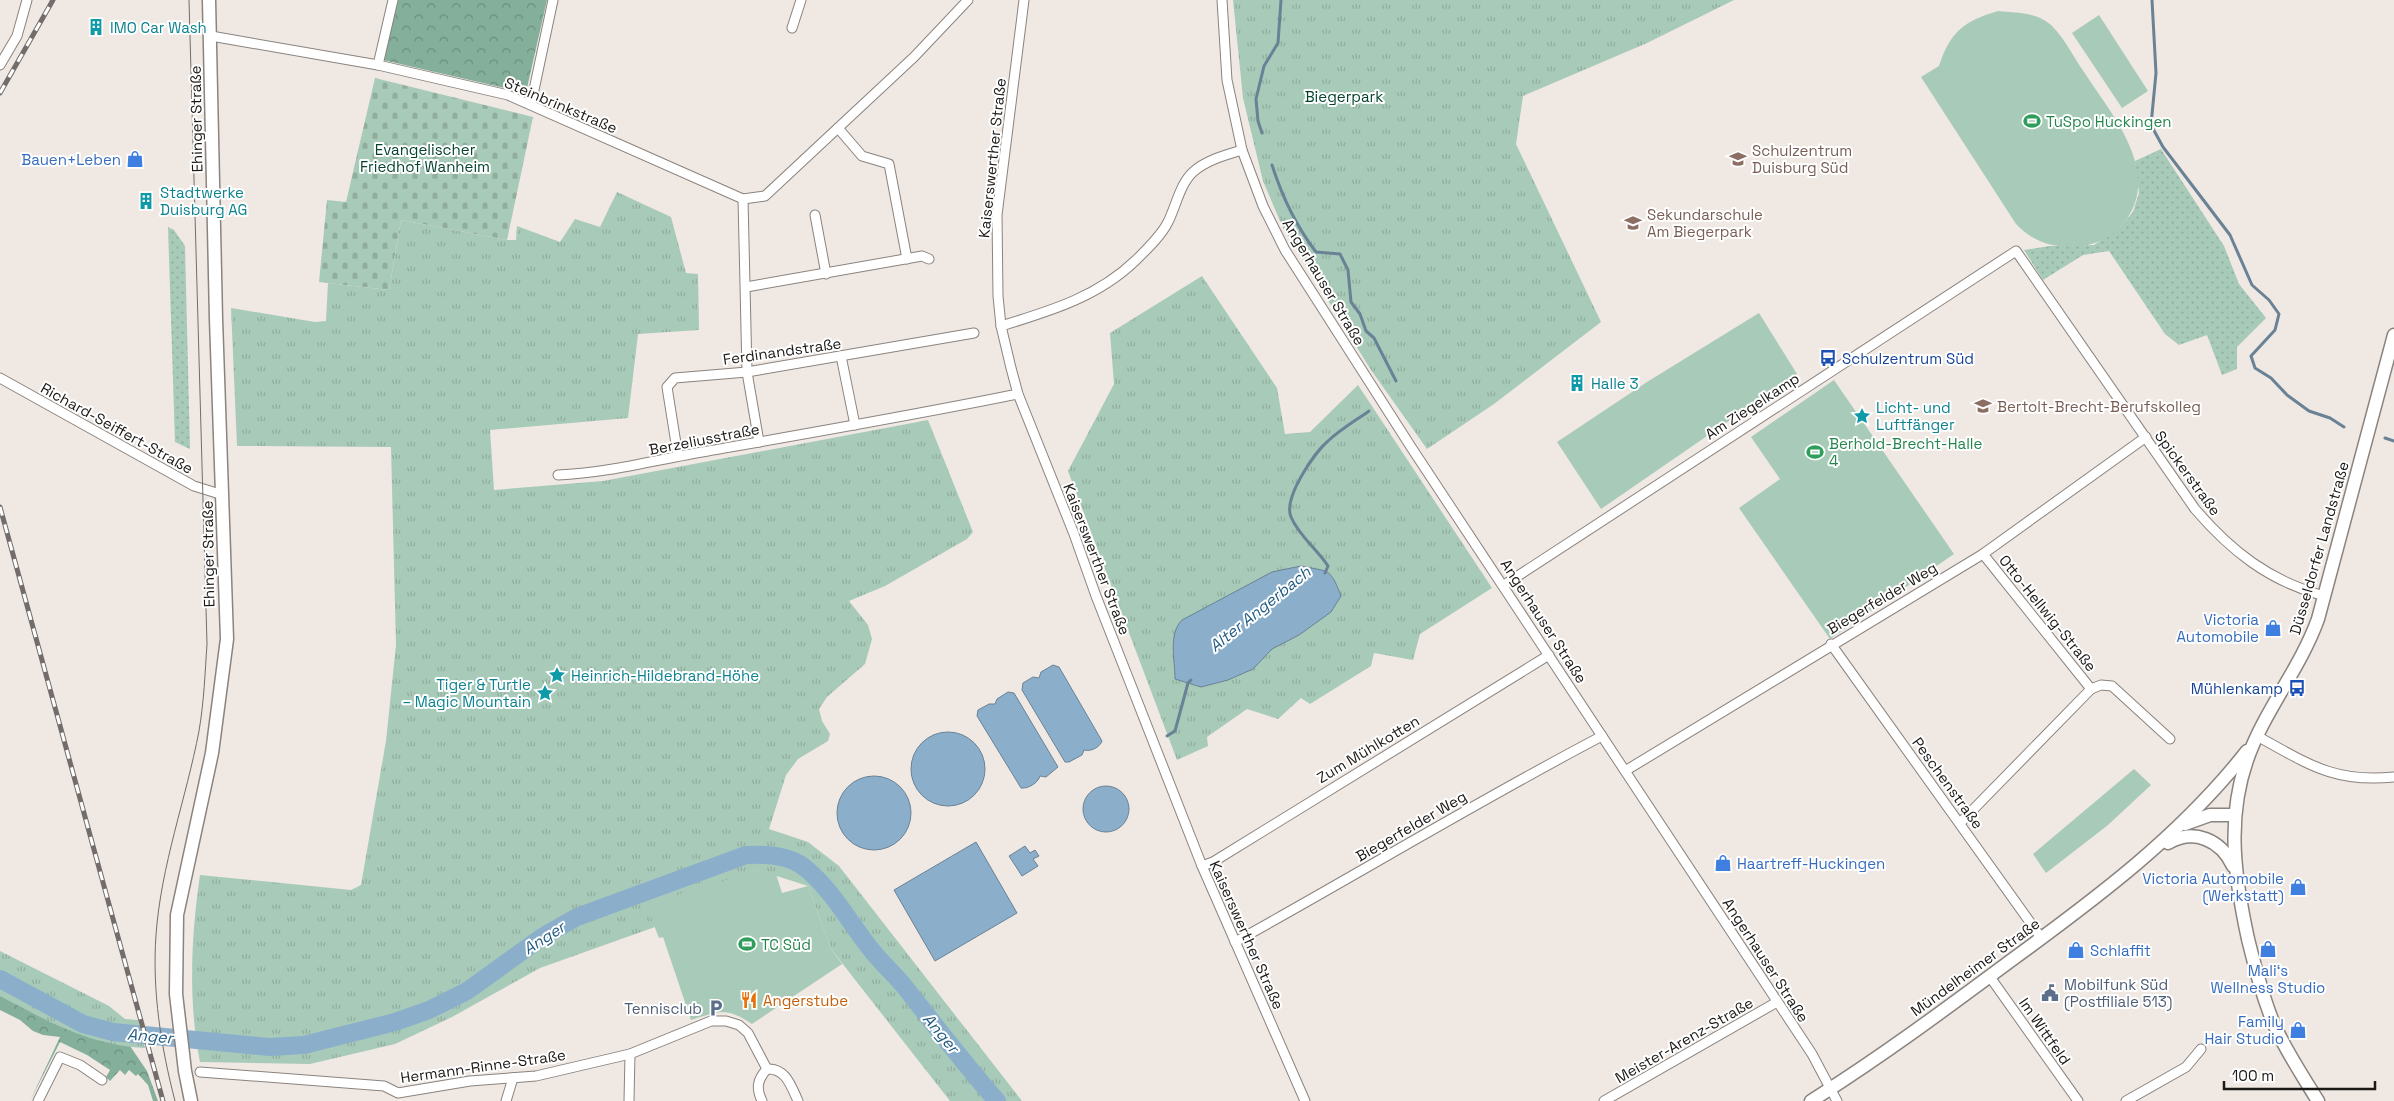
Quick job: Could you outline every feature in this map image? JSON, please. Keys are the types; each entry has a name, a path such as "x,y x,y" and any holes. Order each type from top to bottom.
{"main road":[{"name":"Ehinger Straße","path":"191,1101 178,1020 175,968 177,915 212,753 227,639 216,319 210,0"},
{"name":"Düsseldorfer Landstraße","path":"2318,1101 2284,1045 2265,1002 2243,917 2236,871 2234,815 2240,781 2256,738 2305,651 2324,596 2394,334"},
{"name":"Mündelheimer Straße","path":"1812,1101 1906,1038 2118,881 2180,826 2216,789 2256,738"},
{"name":"Mündelheimer Straße","path":"2180,826 2202,817 2234,815"},
{"name":"Mündelheimer Straße","path":"2153,851 2184,836 2197,837 2223,848 2236,871"}],"street":[{"path":"0,65 17,36 28,0"},
{"path":"378,65 393,0"},
{"path":"530,104 553,0"},
{"path":"792,28 801,0"},
{"path":"759,442 747,372 743,199 765,196 914,57 968,0"},
{"name":"Kaiserswerther Straße","path":"1024,0 997,215 996,262 1001,326 1018,394 1202,866 1305,1101"},
{"name":"Angerhauser Straße","path":"1222,0 1226,80 1242,150 1263,206 1304,282 1822,1070 1837,1101"},
{"name":"Steinbrinkstraße","path":"211,36 378,65 508,95 743,199"},
{"path":"838,128 862,156 889,164 907,259"},
{"path":"1001,326 1088,296 1115,277 1135,261 1160,234 1167,224 1182,188 1193,172 1214,160 1242,150"},
{"path":"815,215 826,274"},
{"name":"Am Ziegelkamp","path":"1504,585 2016,251"},
{"name":"Spickerstraße","path":"2016,251 2194,509 2216,534 2238,554 2284,581 2324,596"},
{"path":"746,287 922,256 929,259"},
{"name":"Ferdinandstraße","path":"678,456 667,387 669,382 675,378 747,372 974,333"},
{"path":"841,356 855,425"},
{"name":"Richard-Seiffert-Straße","path":"0,378 194,486 223,495"},
{"name":"Berzeliusstraße","path":"558,475 611,471 678,456 1018,394"},
{"name":"Biegerfelder Weg","path":"1625,770 1983,554 2146,437"},
{"name":"Otto-Hellwig-Straße","path":"1983,554 2091,689"},
{"name":"Peschenstraße","path":"1831,644 2042,939"},
{"name":"Zum Mühlkotten","path":"1202,866 1213,862 1549,655"},
{"name":"Otto-Hellwig-Straße","path":"1960,822 2091,689 2101,685 2112,686 2170,739"},
{"name":"Biegerfelder Weg","path":"1235,942 1342,883 1378,860 1602,736"},
{"path":"2256,738 2314,766 2346,777 2394,776"},
{"name":"Im Wittfeld","path":"1990,977 2078,1101"},
{"name":"Meister-Arenz-Straße","path":"1604,1101 1777,1002"},
{"name":"Hermann-Rinne-Straße","path":"200,1072 384,1086 398,1097 470,1080 536,1076 630,1054 711,1021 726,1021 739,1025 748,1033 767,1069"},
{"path":"2126,1101 2186,1067 2201,1049"},
{"path":"629,1101 630,1054"},
{"path":"38,1101 60,1057 80,1065 102,1080"},
{"path":"762,1101 758,1091 758,1082 767,1069 773,1069 783,1074 798,1101"},
{"path":"506,1101 513,1078"}],"green space":[{"path":"396,0 547,0 527,88 518,91 383,60"},
{"name":"Biegerpark","path":"1233,0 1734,0 1647,43 1523,96 1516,144 1601,322 1494,404 1427,449 1371,370 1283,228 1263,181 1243,98"},
{"name":"TuSpo Huckingen","path":"1998,11 2033,15 2045,21 2056,30 2108,107 2129,145 2136,165 2138,185 2134,205 2123,224 2109,236 2098,242 2081,246 2062,247 2038,240 2023,231 2016,224 1921,77 1939,66 1948,44 1967,24"},
{"path":"2099,15 2148,91 2122,108 2072,33"},
{"name":"Evangelischer Friedhof Wanheim","path":"375,78 533,117 507,240 401,220 389,290 319,282 327,200 346,202"},
{"path":"2161,149 2224,246 2239,284 2266,318 2237,347 2237,369 2222,375 2207,335 2179,345 2165,334 2109,251 2083,255 2043,280 2024,250 2050,246 2094,245 2120,227 2133,212 2139,193 2135,161"},
{"path":"617,192 671,217 686,273 698,274 699,330 638,334 628,418 490,430 494,490 603,481 928,420 973,532 967,539 885,586 849,601 868,625 872,639 865,664 827,697 819,709 822,721 830,734 828,741 798,759 786,775 769,829 808,842 839,866 1022,1101 950,1101 831,949 808,886 758,870 649,910 655,927 540,968 452,1017 395,1044 310,1064 200,1062 194,1016 192,969 200,875 351,890 361,885 386,741 396,645 391,447 237,446 231,308 315,322 326,321 328,283 389,290 401,220 507,240 516,240 517,226 560,242 575,219 600,227"},
{"path":"168,227 174,230 185,246 190,449 175,442"},
{"path":"1202,276 1277,388 1285,434 1310,432 1358,385 1492,588 1420,634 1413,660 1374,653 1371,666 1310,704 1301,698 1278,719 1247,709 1207,737 1208,746 1177,760 1068,471 1114,384 1110,333"},
{"path":"1759,313 1797,374 1601,509 1557,442 1647,382"},
{"path":"1834,380 1954,554 1830,639 1739,508 1780,479 1751,437"},
{"path":"2134,769 2151,785 2108,825 2046,873 2033,854"},
{"name":"TC Süd","path":"758,870 776,874 782,893 808,886 831,949 842,964 752,1024 736,1015 723,1012 691,1020 663,937 659,938 648,910 677,895"},
{"path":"0,951 109,1006 125,1019 138,1020 145,1048 106,1042 70,1031 0,996"},
{"path":"0,983 126,1040 147,1071 158,1101 153,1101 148,1085 138,1074 136,1076 129,1070 125,1075 120,1070 110,1081 106,1077 110,1070 87,1055 60,1042 30,1101 60,1037 43,1035 33,1031 20,1020 0,1010"}],"water":[{"path":"1301,566 1323,570 1331,575 1341,596 1331,612 1299,635 1272,649 1253,669 1228,680 1201,687 1175,679 1174,640 1175,632 1182,620 1272,572"},
{"path":"1053,665 1059,667 1102,741 1097,747 1092,750 1084,750 1082,755 1069,762 1065,762 1022,690 1023,683 1033,677 1039,678 1041,672"},
{"path":"1008,692 1014,693 1058,767 1046,777 1040,776 1035,783 1024,788 1021,788 977,716 978,710 989,704 995,704 997,699"},
{"path":"948,732 962,735 974,743 982,755 985,769 982,783 974,795 962,803 948,806 934,803 922,795 914,783 911,769 914,755 922,743 934,735"},
{"path":"874,776 888,779 900,787 908,799 911,813 908,827 900,839 888,847 874,850 860,847 848,839 840,827 837,813 840,799 848,787 860,779"},
{"path":"1101,786 1111,786 1125,796 1129,809 1125,822 1119,828 1111,832 1101,832 1087,822 1083,814 1083,804 1093,790"},
{"path":"976,842 1017,913 935,961 894,890"},
{"path":"1025,846 1030,853 1035,850 1039,856 1033,859 1038,866 1022,876 1009,856"}],"waterway":[{"name":"Alter Angerbach","path":"1262,133 1258,121 1256,99 1264,66 1278,43 1281,0"},
{"name":"Alter Angerbach","path":"2152,0 2156,73 2151,125 2163,147 2230,235 2252,285 2269,300 2279,314 2275,330 2251,356 2255,368 2271,378 2287,395 2309,411 2330,418 2344,427"},
{"name":"Alter Angerbach","path":"1272,165 1290,210 1316,252 1340,254 1348,270 1351,302 1360,314 1366,331 1374,338 1396,381"},
{"name":"Alter Angerbach","path":"1325,573 1328,566 1294,524 1290,509 1291,499 1301,476 1322,447 1369,411"},
{"name":"Alter Angerbach","path":"2385,438 2394,441"},
{"name":"Alter Angerbach","path":"1167,736 1175,731 1188,683 1191,680"},
{"name":"Anger","path":"0,979 83,1024 113,1032 269,1047 304,1045 395,1022 429,1010 467,991 542,937 577,917 746,855 776,856 798,863 824,886 873,952 904,986 961,1059 997,1101"}],"tram line":[{"path":"175,1101 159,1019 155,977 156,935 168,858 199,731 207,644 189,0"}],"railway":[{"path":"0,93 53,0"},
{"path":"0,507 163,1101"}],"place":[{"name":"IMO Car Wash","path":"96,27"},
{"name":"TuSpo Huckingen","path":"2032,121"},
{"name":"Bauen+Leben","path":"135,159"},
{"name":"Schulzentrum Duisburg Süd","path":"1738,159"},
{"name":"Stadtwerke Duisburg AG","path":"146,201"},
{"name":"Sekundarschule Am Biegerpark","path":"1633,223"},
{"name":"Schulzentrum Süd","path":"1828,358"},
{"name":"Halle 3","path":"1577,383"},
{"name":"Bertolt-Brecht-Berufskolleg","path":"1983,406"},
{"name":"Licht- und Luftfänger","path":"1862,416"},
{"name":"Berhold-Brecht-Halle 4","path":"1815,452"},
{"name":"Victoria Automobile","path":"2273,628"},
{"name":"Heinrich-Hildebrand-Höhe","path":"557,675"},
{"name":"Mühlenkamp","path":"2297,688"},
{"name":"Tiger & Turtle – Magic Mountain","path":"545,693"},
{"name":"Haartreff-Huckingen","path":"1723,863"},
{"name":"Victoria Automobile (Werkstatt)","path":"2298,887"},
{"name":"TC Süd","path":"747,944"},
{"name":"Mali‘s Wellness Studio","path":"2268,949"},
{"name":"Schlaffit","path":"2076,950"},
{"name":"Mobilfunk Süd (Postfiliale 513)","path":"2050,993"},
{"name":"Angerstube","path":"749,1000"},
{"name":"Tennisclub","path":"716,1008"},
{"name":"Family Hair Studio","path":"2298,1030"}]}
